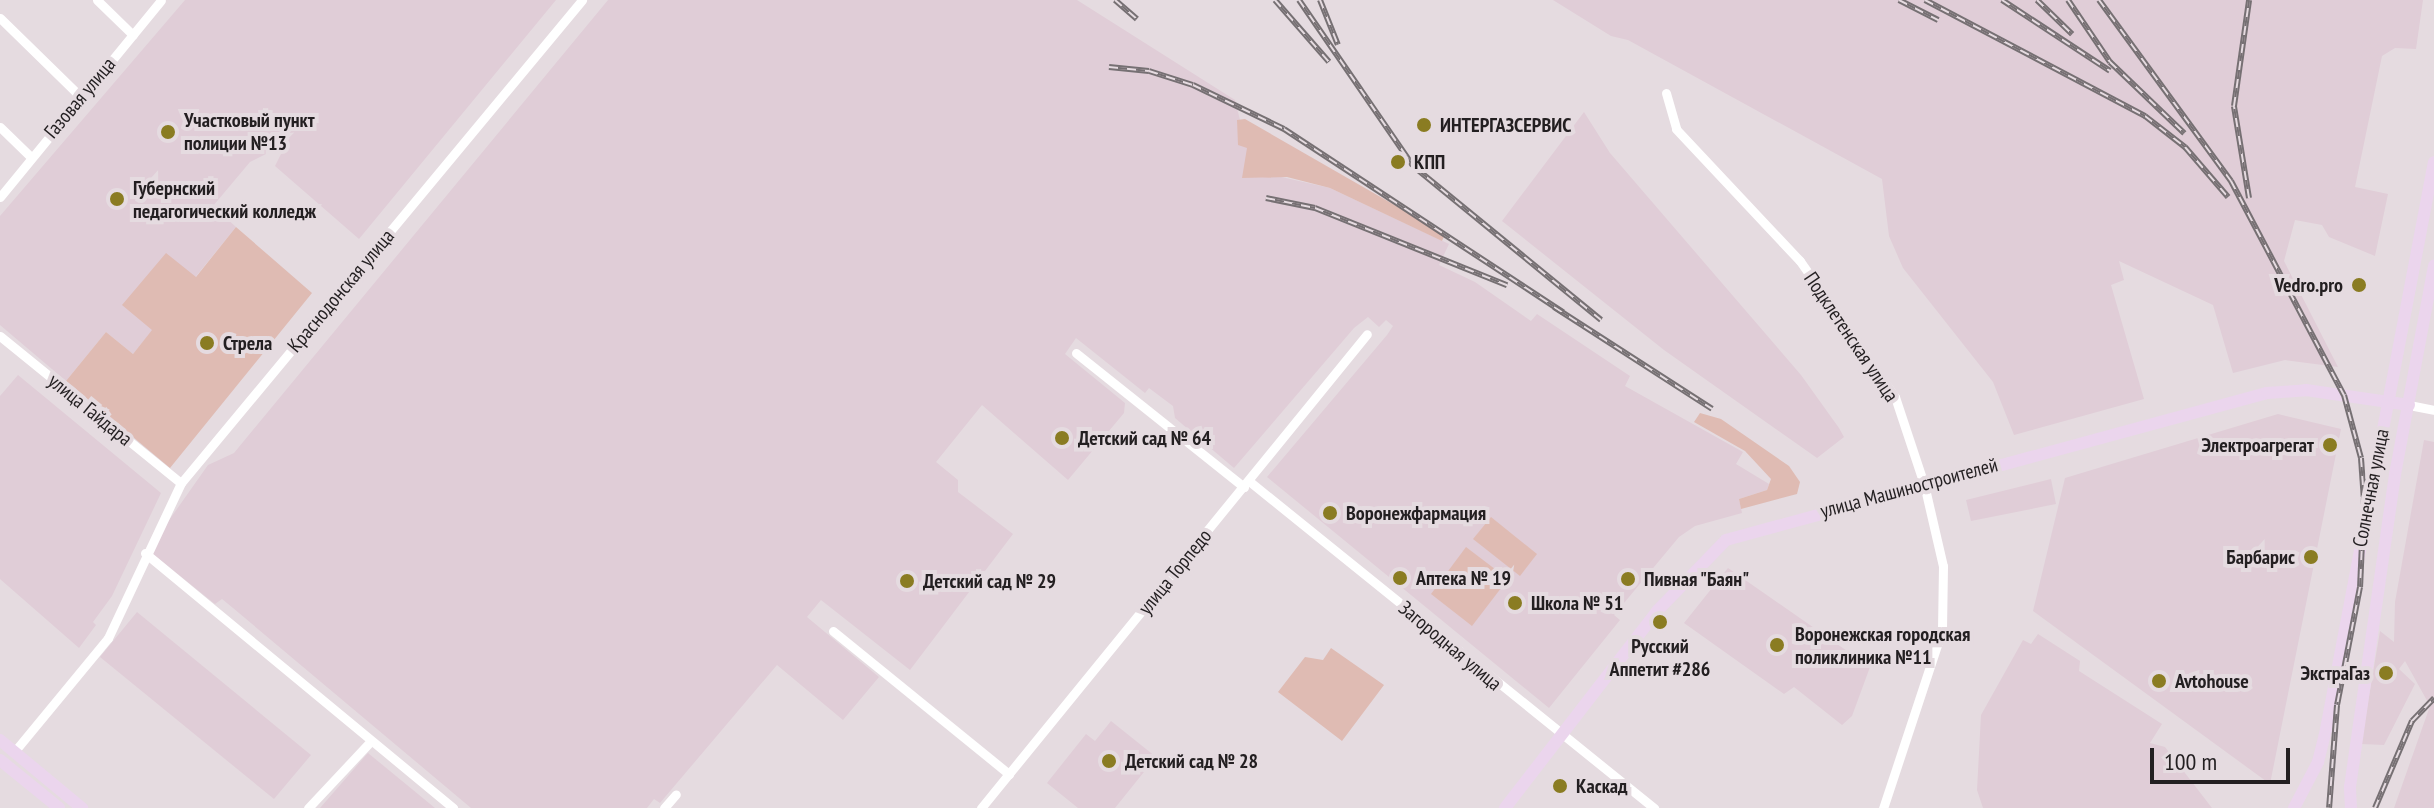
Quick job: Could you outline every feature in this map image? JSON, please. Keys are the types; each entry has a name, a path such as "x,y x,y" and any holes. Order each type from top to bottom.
{"main road":[{"name":"Солнечная улица","path":"2294,808 2318,762 2434,162"},
{"name":"Солнечная улица","path":"2351,808 2350,787 2387,545 2434,266"},
{"name":"улица Машиностроителей","path":"1505,808 1658,610 1715,548 1748,531 2267,393 2306,390 2409,405"},
{"path":"2360,539 2387,545"},
{"path":"0,740 82,808"},
{"path":"1,763 59,808"}],"street":[{"path":"97,0 133,35"},
{"name":"Газовая улица","path":"0,197 161,0"},
{"name":"Краснодонская улица","path":"14,752 108,638 145,553 181,483 582,0"},
{"path":"0,18 81,97"},
{"name":"Подклетенская улица","path":"1666,93 1667,109 1683,139 1800,261 1895,397 1924,484 1943,566 1942,630 1883,808"},
{"path":"0,127 31,157"},
{"name":"улица Торпедо","path":"981,808 1367,334"},
{"name":"улица Гайдара","path":"0,336 181,483"},
{"name":"Загородная улица","path":"1076,353 1654,808"},
{"name":"улица Машиностроителей","path":"2409,405 2434,410"},
{"path":"145,553 453,808"},
{"path":"833,631 1009,774"},
{"path":"308,808 370,742"},
{"path":"664,808 676,794"}],"shaded area":[{"path":"185,0 556,0 359,239 275,166 281,154 268,153 250,162 213,206 236,227 133,354 106,332 66,381 0,325 0,216"},
{"path":"608,0 1077,0 1235,100 1247,148 1277,176 1330,188 1449,244 1439,265 1475,282 1531,321 1537,314 1630,376 1625,386 1743,452 1736,464 1769,484 1767,490 1739,499 1742,513 1695,526 1679,537 1614,615 1620,620 1549,708 1267,477 1387,335 1393,326 1386,320 1379,327 1368,317 1354,328 1234,468 1175,418 1173,406 1149,388 1145,393 1076,338 1065,354 1125,403 1124,413 1068,480 982,405 936,462 958,480 958,492 1013,534 910,670 821,600 807,617 879,677 843,720 777,665 660,803 654,799 647,808 471,808 222,599 215,604 148,550 208,465 234,453"},
{"path":"1553,0 2423,0 2416,49 2395,48 2382,56 2355,187 2388,194 2375,256 2329,237 2322,225 2295,220 2284,261 2338,367 2285,360 2233,373 2213,305 2119,261 2124,280 2111,285 2144,399 2014,435 1993,382 1903,268 1889,236 1882,179 1628,40 1611,36"},
{"path":"1584,112 1610,153 1801,375 1839,428 1844,437 1817,458 1664,350 1502,221"},
{"path":"1245,119 1445,234 1442,241 1330,188 1287,177 1242,178 1247,148 1238,145 1237,120"},
{"name":"Стрела","path":"236,227 312,293 170,468 66,381 106,332 133,354 152,330 122,305 166,253 196,277"},
{"path":"18,375 161,493 112,596 79,648 0,579 0,396"},
{"path":"1700,413 1721,419 1789,466 1800,482 1797,494 1741,509 1739,499 1767,490 1771,479 1745,451 1694,422"},
{"path":"2278,414 2341,429 2270,784 2033,611 2065,478"},
{"path":"2424,440 2434,442 2434,808 2394,808 2430,706 2405,661 2399,669 2415,684 2384,745 2361,744 2380,631 2394,642 2395,602"},
{"path":"2051,479 2056,504 1971,521 1966,500"},
{"path":"1491,517 1537,554 1520,576 1473,539"},
{"path":"1466,547 1508,579 1472,626 1431,594"},
{"name":"Воронежская городская поликлиника №11","path":"1728,568 1870,667 1852,716 1842,725 1794,687 1784,694 1684,623"},
{"path":"137,612 311,755 274,799 100,657"},
{"path":"2038,634 2080,661 2079,671 2162,724 2150,743 2165,747 2212,808 1983,808 1977,790 1981,715 2023,640 2031,644"},
{"path":"1331,648 1384,685 1342,741 1278,692 1305,657 1323,660"},
{"name":"Детский сад № 28","path":"1111,721 1156,757 1115,808 1078,808 1047,783 1086,734 1095,741"},
{"path":"368,753 435,808 320,808"}],"railway":[{"path":"1115,0 1137,19"},
{"path":"1275,0 1329,62"},
{"path":"1299,0 1413,166 1601,320"},
{"path":"1320,0 1338,45"},
{"path":"1899,0 1938,20"},
{"path":"1925,0 2145,116 2185,147 2228,197"},
{"path":"2002,0 2110,71"},
{"path":"2037,0 2072,34"},
{"path":"2068,0 2110,62 2184,133"},
{"path":"2099,0 2231,181 2344,395 2361,458 2364,497 2360,587 2337,705 2329,808"},
{"path":"2249,0 2234,106 2249,198"},
{"path":"1109,67 1149,71 1193,85 1284,129 1563,312"},
{"path":"1266,198 1315,208 1507,285"},
{"path":"1554,307 1712,409"},
{"path":"2375,808 2412,721 2434,698"}],"place":[{"name":"ИНТЕРГАЗСЕРВИС","path":"1424,125"},
{"name":"Участковый пункт полиции №13","path":"168,132"},
{"name":"КПП","path":"1398,162"},
{"name":"Губернский педагогический колледж","path":"117,199"},
{"name":"Vedro.pro","path":"2359,285"},
{"name":"Стрела","path":"207,343"},
{"name":"Детский сад № 64","path":"1062,438"},
{"name":"Электроагрегат","path":"2330,445"},
{"name":"Воронежфармация","path":"1330,513"},
{"name":"Барбарис","path":"2311,557"},
{"name":"Аптека № 19","path":"1400,578"},
{"name":"Пивная \"Баян\"","path":"1628,579"},
{"name":"Детский сад № 29","path":"907,581"},
{"name":"Школа № 51","path":"1515,603"},
{"name":"Русский Аппетит #286","path":"1660,622"},
{"name":"Воронежская городская поликлиника №11","path":"1777,645"},
{"name":"ЭкстраГаз","path":"2386,673"},
{"name":"Avtohouse","path":"2159,681"},
{"name":"Детский сад № 28","path":"1109,761"},
{"name":"Каскад","path":"1560,786"}]}
